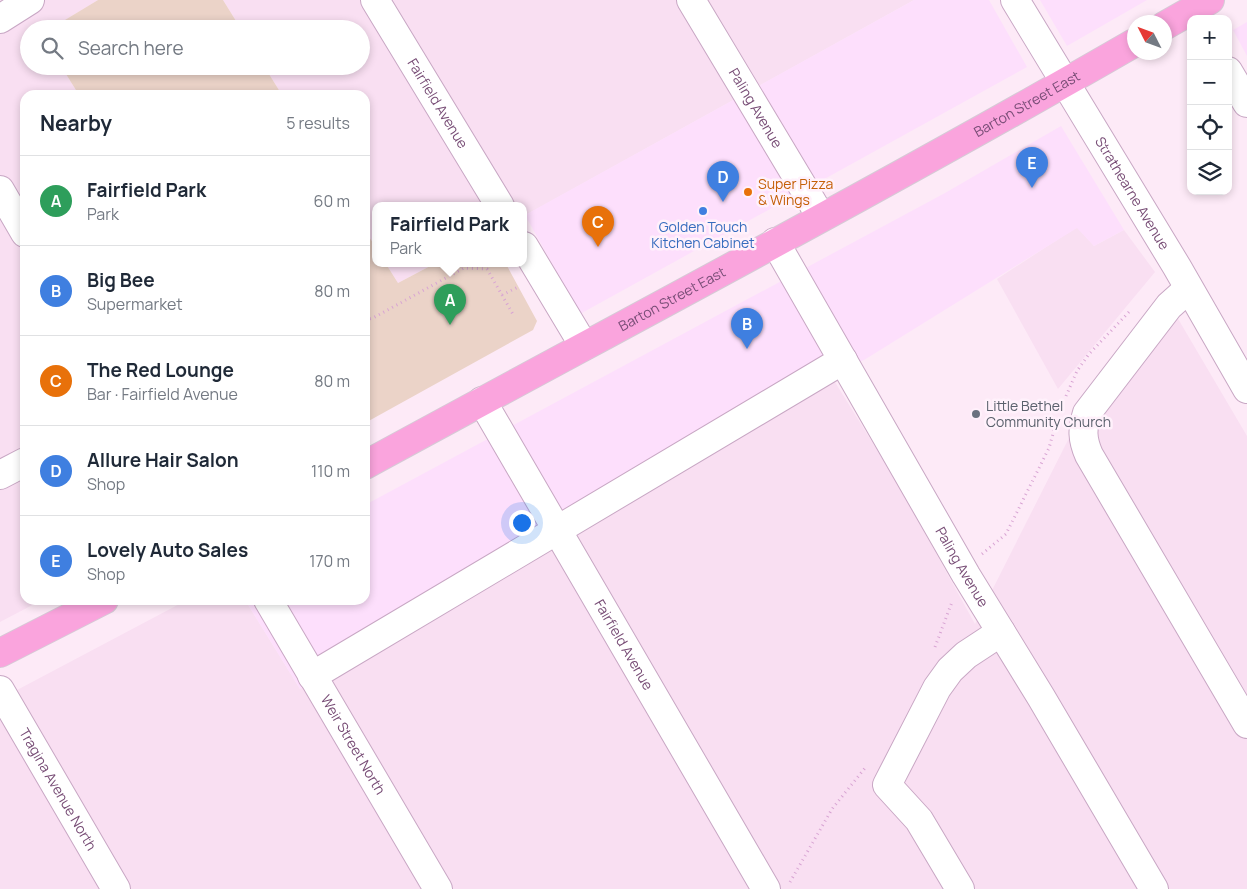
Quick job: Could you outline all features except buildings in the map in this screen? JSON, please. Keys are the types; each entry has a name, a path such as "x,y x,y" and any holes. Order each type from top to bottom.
{"main road":[{"path":"1172,22 1200,10"},
{"name":"Barton Street East","path":"370,462 1066,83 1127,47"},
{"path":"0,653 94,605"}],"street":[{"path":"0,19 30,0"},
{"name":"Fairfield Avenue","path":"376,0 498,202"},
{"name":"Paling Avenue","path":"691,0 821,217"},
{"name":"Strathearne Avenue","path":"1015,0 1177,267 1247,389"},
{"path":"1232,78 1247,103"},
{"path":"0,190 20,224"},
{"name":"Paling Avenue","path":"775,242 966,575 1041,697 1154,889"},
{"path":"527,251 584,346"},
{"path":"1188,289 1169,306 1087,413 1083,427 1083,442 1088,455 1247,724"},
{"path":"312,676 843,360"},
{"name":"Fairfield Avenue","path":"482,401 766,889"},
{"path":"0,475 20,465"},
{"name":"Weir Street North","path":"271,605 438,889"},
{"path":"960,889 919,820 887,785 937,688 950,670 966,655 1001,632"},
{"name":"Tragina Avenue North","path":"0,690 116,889"}],"path":[{"path":"370,319 464,268 487,269 514,316"}],"shaded area":[{"path":"0,0 98,0 65,20 20,20 20,75 67,75 76,90 20,90 20,605 32,605 0,622"},
{"path":"98,0 223,0 235,20 65,20"},
{"path":"223,0 914,0 527,214 527,202 372,202 372,241 370,238 370,90 279,90 270,75 370,75 370,20 235,20"},
{"path":"914,0 989,0 1027,67 580,314 527,219 527,214"},
{"path":"1040,0 1147,0 1067,46"},
{"path":"1247,22 1247,56 1233,30"},
{"path":"67,75 270,75 279,90 76,90"},
{"path":"1061,126 1124,230 1094,246 1077,228 864,360 830,374 300,689 248,605 370,605 370,502 945,193"},
{"path":"1077,227 1094,246 1124,230 1155,272 1058,389 997,279"},
{"path":"370,238 372,241 372,267 388,267 398,283 428,267 508,267 537,321 533,330 370,420"},
{"path":"388,267 428,267 398,283"},
{"path":"1167,300 1247,436 1247,889 0,889 0,699 178,605 248,605 300,689 830,374 895,479 975,624 1069,438"}],"place":[{"name":"Lovely Auto Sales","path":"1032,188"},
{"name":"Super Pizza & Wings","path":"748,192"},
{"name":"Allure Hair Salon","path":"723,202"},
{"name":"Golden Touch Kitchen Cabinet","path":"703,211"},
{"name":"The Red Lounge","path":"598,247"},
{"name":"Fairfield Park","path":"450,325"},
{"name":"Big Bee","path":"747,349"},
{"name":"Little Bethel Community Church","path":"976,414"}]}
